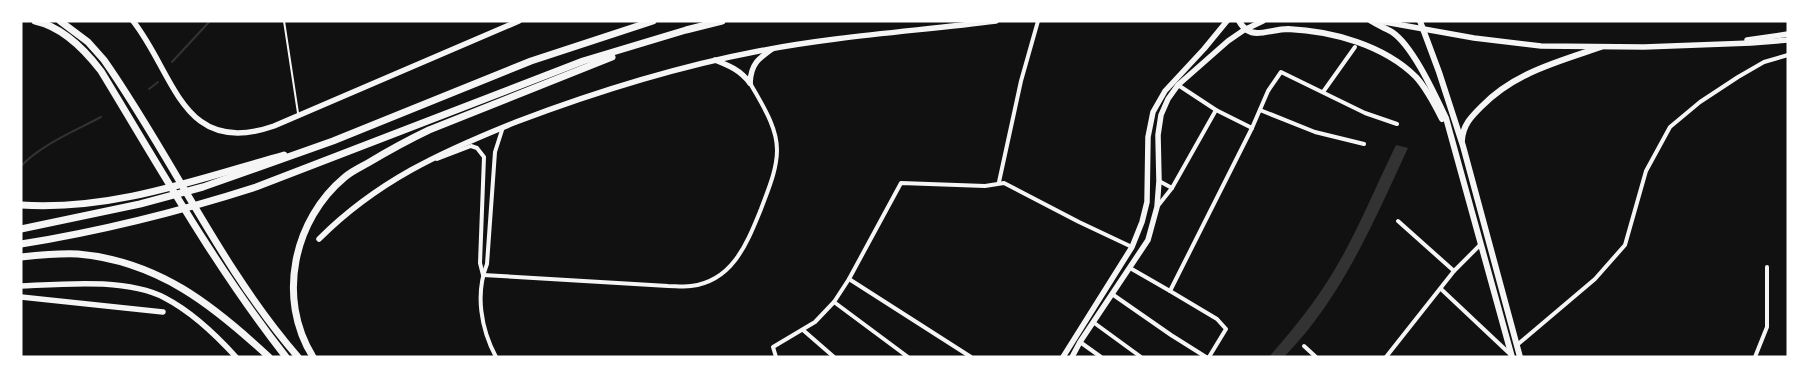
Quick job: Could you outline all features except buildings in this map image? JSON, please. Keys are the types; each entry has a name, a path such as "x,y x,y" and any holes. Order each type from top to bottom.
{"highway":[{"path":"35,21 60,32 91,57 195,225 256,319 286,357"},
{"path":"60,21 88,42 104,60 204,222 263,313 298,357"},
{"path":"21,229 148,202 203,186 333,141 531,61 653,21"},
{"path":"21,244 80,235 174,212 256,187 583,61 722,21"},
{"path":"313,357 303,337 292,290 294,267 310,218 323,200 347,176 400,144 429,130 585,67 686,30"},
{"path":"21,205 81,204 126,198 201,179 333,141"},
{"path":"21,257 49,254 78,254 136,266 167,279 202,300 239,329 269,357"}],"main road":[{"path":"133,21 187,110 202,122 224,131 247,132 258,132 299,116 519,21"},
{"path":"319,239 360,202 410,169 456,146 580,98 648,77 714,60 774,48 829,39 996,21"},
{"path":"1063,357 1132,246 1142,222 1147,202 1148,137 1153,112 1165,91 1227,21"},
{"path":"1239,21 1250,32 1259,33 1285,29 1303,30 1347,38 1376,50 1416,77 1426,89 1452,140"},
{"path":"1072,357 1148,240 1157,207 1159,181 1158,135 1161,115 1168,99 1178,85 1228,41 1244,30 1263,21"},
{"path":"1371,21 1393,33 1410,52 1435,93 1446,118 1512,356"},
{"path":"1379,21 1474,38 1541,46 1601,47 1788,40"},
{"path":"1420,21 1440,72 1463,146 1520,357"},
{"path":"1717,44 1788,34"},
{"path":"1463,146 1462,139 1465,126 1495,92 1538,68 1601,47"},
{"path":"750,83 753,66 774,48"},
{"path":"714,60 743,73 750,83"},
{"path":"1153,112 1161,115"},
{"path":"1116,272 1130,268"},
{"path":"21,286 114,285 150,292 165,298 190,314 236,357"},
{"path":"21,297 163,312"},
{"path":"1086,321 1093,322"}],"street":[{"path":"999,182 1021,81 1038,21"},
{"path":"1323,92 1355,47"},
{"path":"1517,345 1595,279 1626,245 1646,171 1670,127 1700,102 1738,77 1764,62 1788,55"},
{"path":"1170,291 1252,128 1268,91 1281,72 1366,114 1397,124"},
{"path":"482,275 691,286 710,281 726,272 737,260 752,231 771,183 777,150 775,135 750,83"},
{"path":"1178,85 1216,110 1252,128"},
{"path":"1157,207 1172,188 1216,110"},
{"path":"1260,110 1314,132 1364,144"},
{"path":"482,275 487,264 495,152 503,127"},
{"path":"410,169 471,146 482,152 485,164 480,297 484,324 496,357"},
{"path":"1159,181 1172,188"},
{"path":"776,357 773,347 823,316 834,302 849,279 901,184 985,186 999,182 1009,185 1079,222 1132,246"},
{"path":"1398,221 1454,272"},
{"path":"1386,357 1454,272 1481,244"},
{"path":"1755,357 1767,327 1767,267"},
{"path":"1112,294 1171,335 1207,357 1226,330 1217,319 1130,268"},
{"path":"849,279 971,357"},
{"path":"1440,289 1512,356"},
{"path":"834,302 908,357"},
{"path":"1093,322 1142,357"},
{"path":"803,330 834,357"},
{"path":"1080,342 1101,357"},
{"path":"1304,346 1316,357"}],"lane":[{"path":"284,21 299,116"}],"shaded area":[{"path":"1396,145 1408,148 1369,231 1340,284 1305,334 1284,357 1269,357 1319,295 1354,234"}],"waterway":[{"path":"172,62 210,21"},
{"path":"149,89 158,82"},
{"path":"21,166 39,151 101,117"}]}
